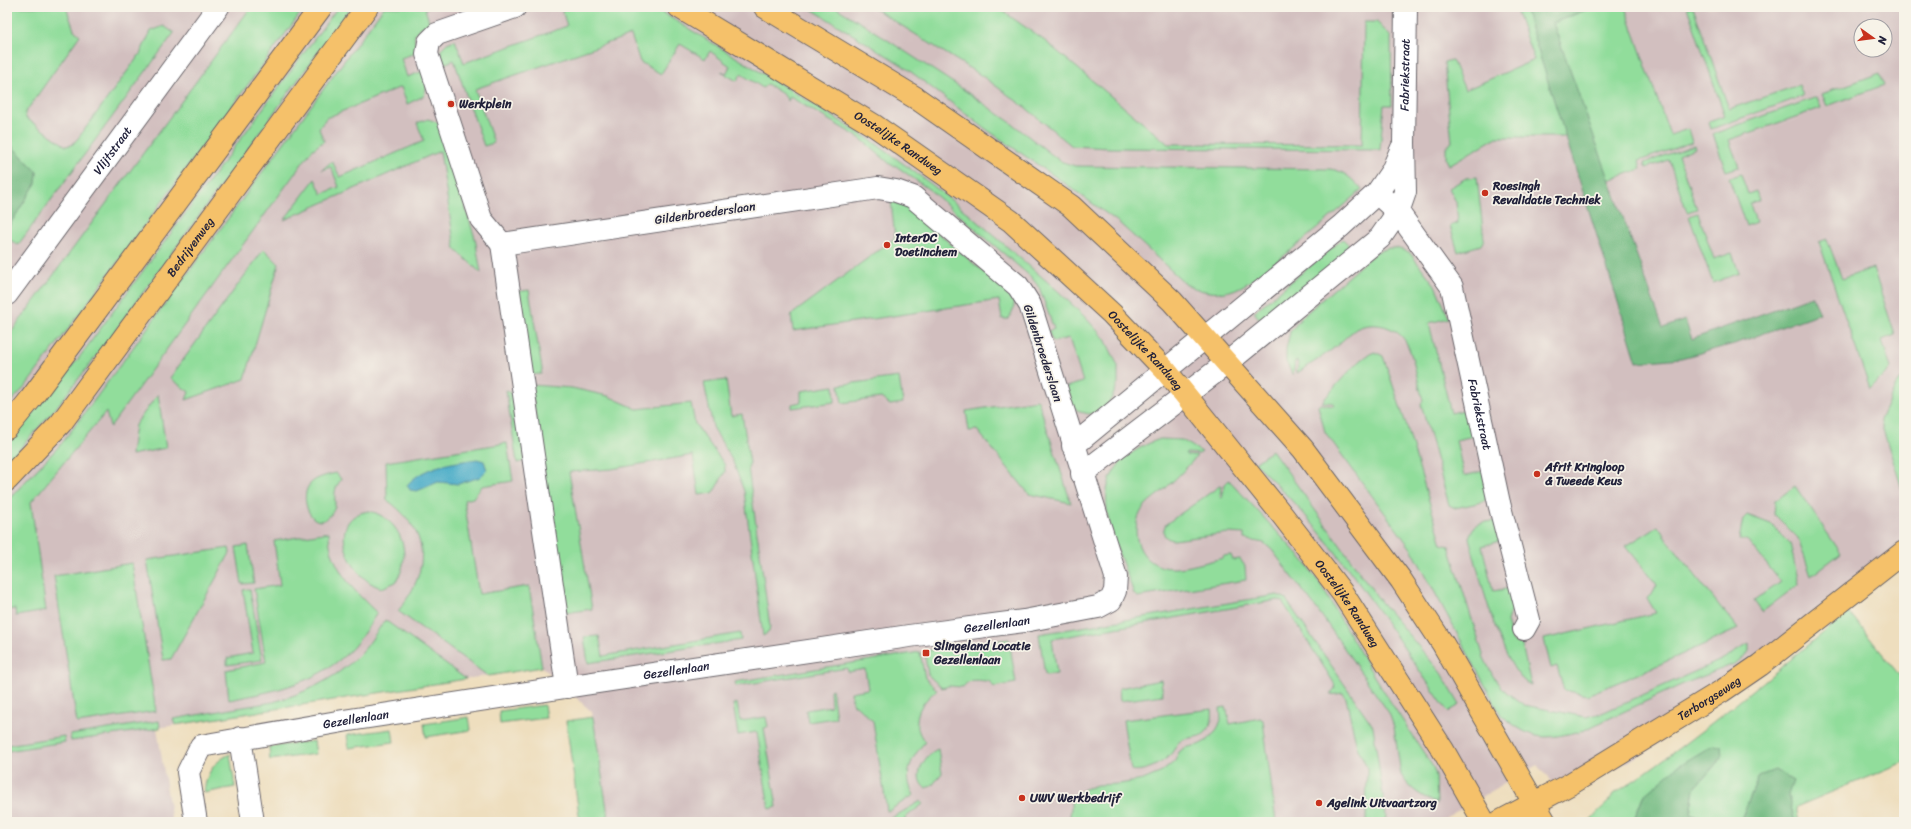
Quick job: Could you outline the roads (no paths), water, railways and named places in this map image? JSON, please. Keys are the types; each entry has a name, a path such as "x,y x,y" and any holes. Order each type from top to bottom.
{"main road":[{"path":"7,428 30,400 152,238 321,7"},
{"name":"Bedrijvenweg","path":"7,480 61,423 367,7"},
{"name":"Oostelijke Randweg","path":"678,7 875,126 1011,221 1112,314 1166,371 1283,516 1343,594 1443,750 1484,822"},
{"path":"765,7 916,98 1071,206 1172,301 1303,449 1401,580 1443,644 1540,813"},
{"name":"Terborgseweg","path":"1499,822 1540,813 1591,771 1754,669 1904,552"}],"street":[{"name":"Vlijtstraat","path":"7,294 218,7"},
{"path":"515,7 437,34 429,42 427,54 480,219 502,244 567,687"},
{"name":"Fabriekstraat","path":"1185,395 1227,363 1380,238 1398,212 1405,192 1404,143 1406,7"},
{"name":"Fabriekstraat","path":"1166,371 1341,226 1377,193 1392,171 1404,143"},
{"name":"Gildenbroederslaan","path":"502,244 878,188 896,191 913,197 1018,286 1030,305 1073,446 1116,577 1115,591 1111,600"},
{"path":"1377,193 1398,212"},
{"name":"Fabriekstraat","path":"1398,212 1452,288 1499,503 1529,620 1524,630"},
{"path":"1073,446 1166,371"},
{"path":"1082,474 1185,395"},
{"name":"Gezellenlaan","path":"196,822 188,772 202,746 240,738 567,687 909,636 1024,621 1098,607 1111,600"},
{"path":"240,738 253,822"}],"water":[{"path":"477,459 484,461 487,470 480,477 458,484 438,482 417,491 410,490 407,485 414,478 430,469"}],"place":[{"name":"Werkplein","path":"451,104"},
{"name":"Roesingh Revalidatie Techniek","path":"1485,193"},
{"name":"InterDC Doetinchem","path":"887,245"},
{"name":"Afrit Kringloop & Tweede Keus","path":"1537,474"},
{"name":"Slingeland Locatie Gezellenlaan","path":"926,653"},
{"name":"UWV Werkbedrijf","path":"1022,798"},
{"name":"Agelink Uitvaartzorg","path":"1319,803"}]}
